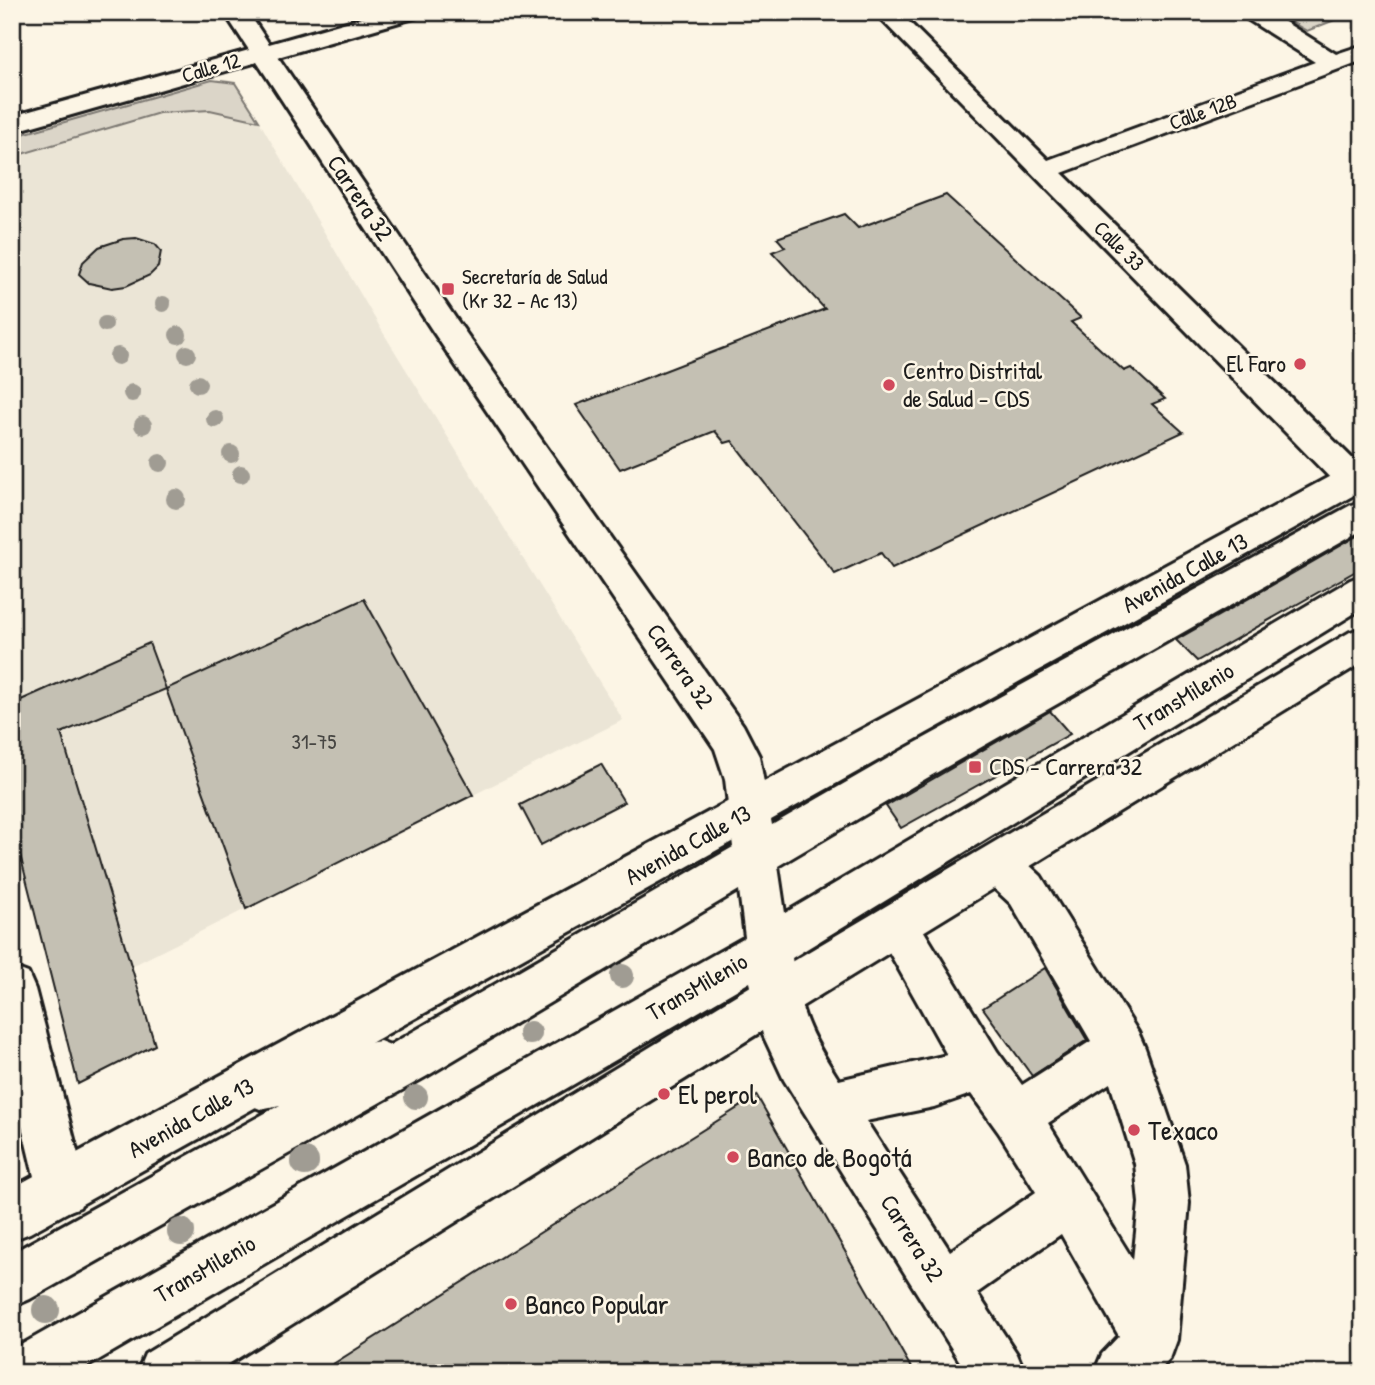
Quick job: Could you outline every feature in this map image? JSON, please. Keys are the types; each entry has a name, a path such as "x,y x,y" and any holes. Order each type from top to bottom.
{"street":[{"name":"Carrera 32","path":"236,12 444,326 729,737 739,756 750,810 775,998 786,1035 828,1106 998,1373"},
{"name":"Calle 12","path":"12,124 409,12"},
{"name":"Calle 33","path":"884,12 1359,489"},
{"path":"1252,12 1334,63"},
{"name":"Calle 12B","path":"1044,171 1363,52"},
{"path":"12,1281 410,1059 756,856 1359,489"},
{"name":"Avenida Calle 13","path":"12,1215 750,810 1359,489"},
{"name":"TransMilenio","path":"24,1373 769,947 1363,590"},
{"path":"164,1373 775,998 1363,643"},
{"path":"998,864 1026,890 1122,1048 1160,1164 1164,1203 1136,1356"},
{"path":"895,925 981,1068 1016,1116 1069,1199 1136,1356"},
{"path":"12,989 62,1189"},
{"path":"1016,1116 1122,1048"},
{"path":"248,1087 410,1059"},
{"path":"828,1106 934,1083 981,1068"},
{"path":"943,1286 1069,1199"}],"shaded area":[{"path":"1274,12 1355,12 1307,31"},
{"path":"212,80 228,80 239,87 384,334 623,720 132,966 155,1045 78,1084 12,823 12,137"},
{"path":"212,80 235,83 259,121 210,110 159,113 12,157 12,137"}],"building":[{"name":"Centro Distrital de Salud - CDS","path":"946,195 1081,318 1071,322 1124,371 1131,368 1165,399 1152,404 1183,432 892,568 881,553 835,574 732,441 725,443 715,431 620,469 576,405 825,309 772,252 785,247 777,238 844,214 858,228"},
{"path":"136,238 155,244 161,251 158,267 150,275 126,286 112,288 89,283 79,274 83,262 99,247 123,239"},
{"path":"1363,533 1363,567 1197,661 1176,640"},
{"path":"364,599 473,795 246,909 166,689"},
{"path":"149,643 166,689 61,733 155,1045 78,1084 12,823 12,704"},
{"name":"CDS - Carrera 32","path":"1050,711 1070,734 901,828 886,806"},
{"path":"601,764 624,802 541,845 520,805"},
{"path":"1045,968 1087,1040 1032,1076 983,1008"},
{"path":"757,1096 914,1373 319,1373 642,1168"}],"place":[{"name":"Secretaría de Salud (Kr 32 - Ac 13)","path":"448,289"},
{"name":"El Faro","path":"1300,364"},
{"name":"Centro Distrital de Salud - CDS","path":"889,385"},
{"name":"CDS - Carrera 32","path":"975,767"},
{"name":"El perol","path":"664,1094"},
{"name":"Texaco","path":"1134,1130"},
{"name":"Banco de Bogotá","path":"733,1157"},
{"name":"Banco Popular","path":"511,1304"}]}
